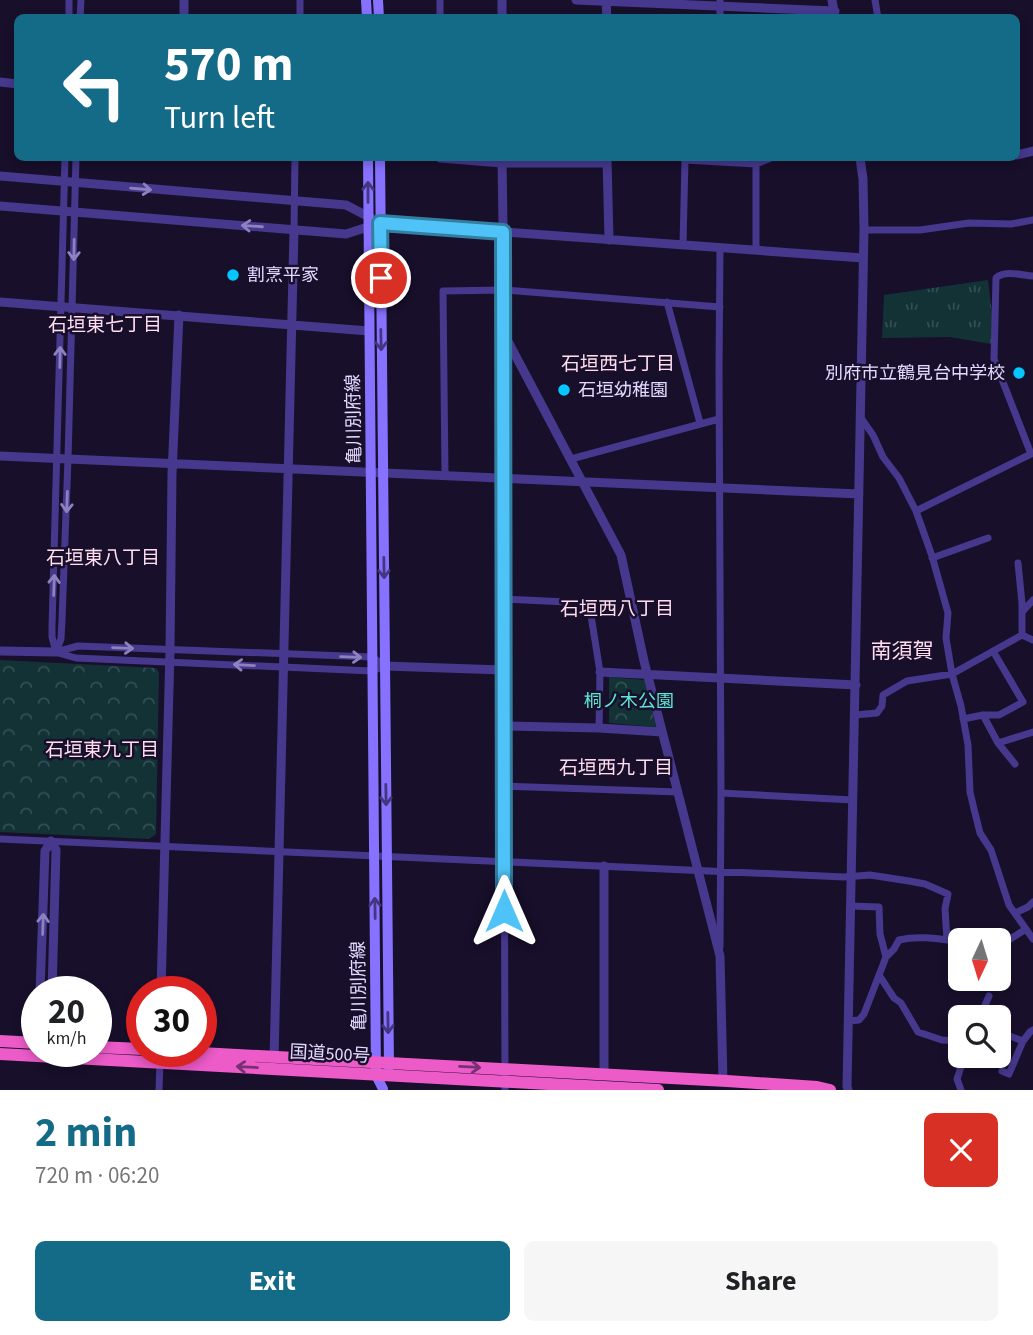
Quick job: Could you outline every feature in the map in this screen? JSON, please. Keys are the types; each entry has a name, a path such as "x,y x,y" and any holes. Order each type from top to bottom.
{"highway":[{"path":"0,1041 21,1042"},
{"name":"国道500号","path":"0,1054 21,1053"},
{"name":"国道500号","path":"217,1056 274,1063"},
{"name":"国道500号","path":"217,1060 382,1069 658,1090"},
{"name":"国道500号","path":"505,1080 604,1074 723,1085 817,1087 830,1090"}],"main road":[{"name":"亀川別府線","path":"368,161 374,856 383,1090"},
{"name":"亀川別府線","path":"380,161 386,856 382,1069"}],"street":[{"path":"576,0 720,3 835,14 832,0"},
{"path":"56,652 52,627 65,161"},
{"path":"56,652 61,639 76,161"},
{"path":"274,1063 295,161"},
{"path":"505,1080 502,161 607,161 608,240"},
{"path":"684,245 685,161"},
{"path":"728,161 756,164 764,161"},
{"path":"848,1090 864,230 860,161"},
{"path":"756,164 756,250"},
{"path":"0,176 346,205 368,222 863,258"},
{"path":"0,206 346,234 368,222"},
{"path":"864,230 920,230 969,223 1011,224 1033,220"},
{"path":"720,248 720,956 723,1085"},
{"path":"916,511 1031,454 994,359 994,292 996,278 1000,275 1033,276"},
{"path":"445,475 443,291 504,290 720,307"},
{"path":"0,302 369,331"},
{"path":"667,302 700,424"},
{"path":"162,976 173,464 179,315"},
{"path":"503,332 621,555 662,732 720,956"},
{"path":"861,418 883,457 899,478 916,511 932,558 948,613 946,638 963,719 970,792 977,821 991,850 1009,905 1033,939"},
{"path":"570,459 719,419"},
{"path":"0,456 859,494"},
{"path":"932,558 988,538"},
{"path":"1018,563 1022,635"},
{"path":"503,599 589,603 600,672 599,728"},
{"path":"1022,612 1033,600"},
{"path":"855,715 877,713 882,706 883,695 907,681 953,674 1022,635"},
{"path":"1022,635 1033,640"},
{"path":"56,652 78,646 372,657 385,666"},
{"path":"0,651 56,652 76,658 372,671 385,666 503,670"},
{"path":"963,719 999,715 1023,702 993,651"},
{"path":"600,672 856,685"},
{"path":"983,715 998,743 1015,764"},
{"path":"504,726 662,732"},
{"path":"998,743 1033,732"},
{"path":"504,786 678,792"},
{"path":"721,793 853,800"},
{"path":"0,839 852,877 870,875 925,884 948,894 945,909 947,940 909,937 899,940 886,957 864,1014 859,1020 849,1021"},
{"path":"41,976 46,851 51,841"},
{"path":"51,841 56,850 52,976"},
{"path":"604,866 604,1074"},
{"path":"1015,913 1033,902"},
{"path":"851,906 879,907 880,934 886,957"},
{"path":"1012,938 1026,929"},
{"path":"879,975 894,998 901,1003 918,1032 948,1040"},
{"path":"985,1005 989,996"},
{"path":"1002,1071 1009,1074 1023,1041 1033,1030"},
{"path":"1011,1036 1023,1041"},
{"path":"159,1090 160,1067"},
{"path":"961,1068 957,1079 961,1090"}],"green space":[{"path":"988,280 993,323 991,344 950,337 882,338 884,295"},
{"path":"0,660 156,668 159,672 156,834 149,839 0,832"},
{"name":"桐ノ木公園","path":"609,677 645,680 656,727 609,723"}],"place":[{"name":"割烹平家","path":"233,275"},
{"name":"別府市立鶴見台中学校","path":"1019,373"},
{"name":"石垣幼稚園","path":"564,390"}],"district":[{"name":"石垣東七丁目","path":"105,325"},
{"name":"石垣西七丁目","path":"618,364"},
{"name":"石垣東八丁目","path":"103,558"},
{"name":"石垣西八丁目","path":"617,609"},
{"name":"南須賀","path":"902,651"},
{"name":"石垣東九丁目","path":"102,750"},
{"name":"石垣西九丁目","path":"616,768"}],"route":[{"path":"381,278 380,223 503,232 504,911"}]}
